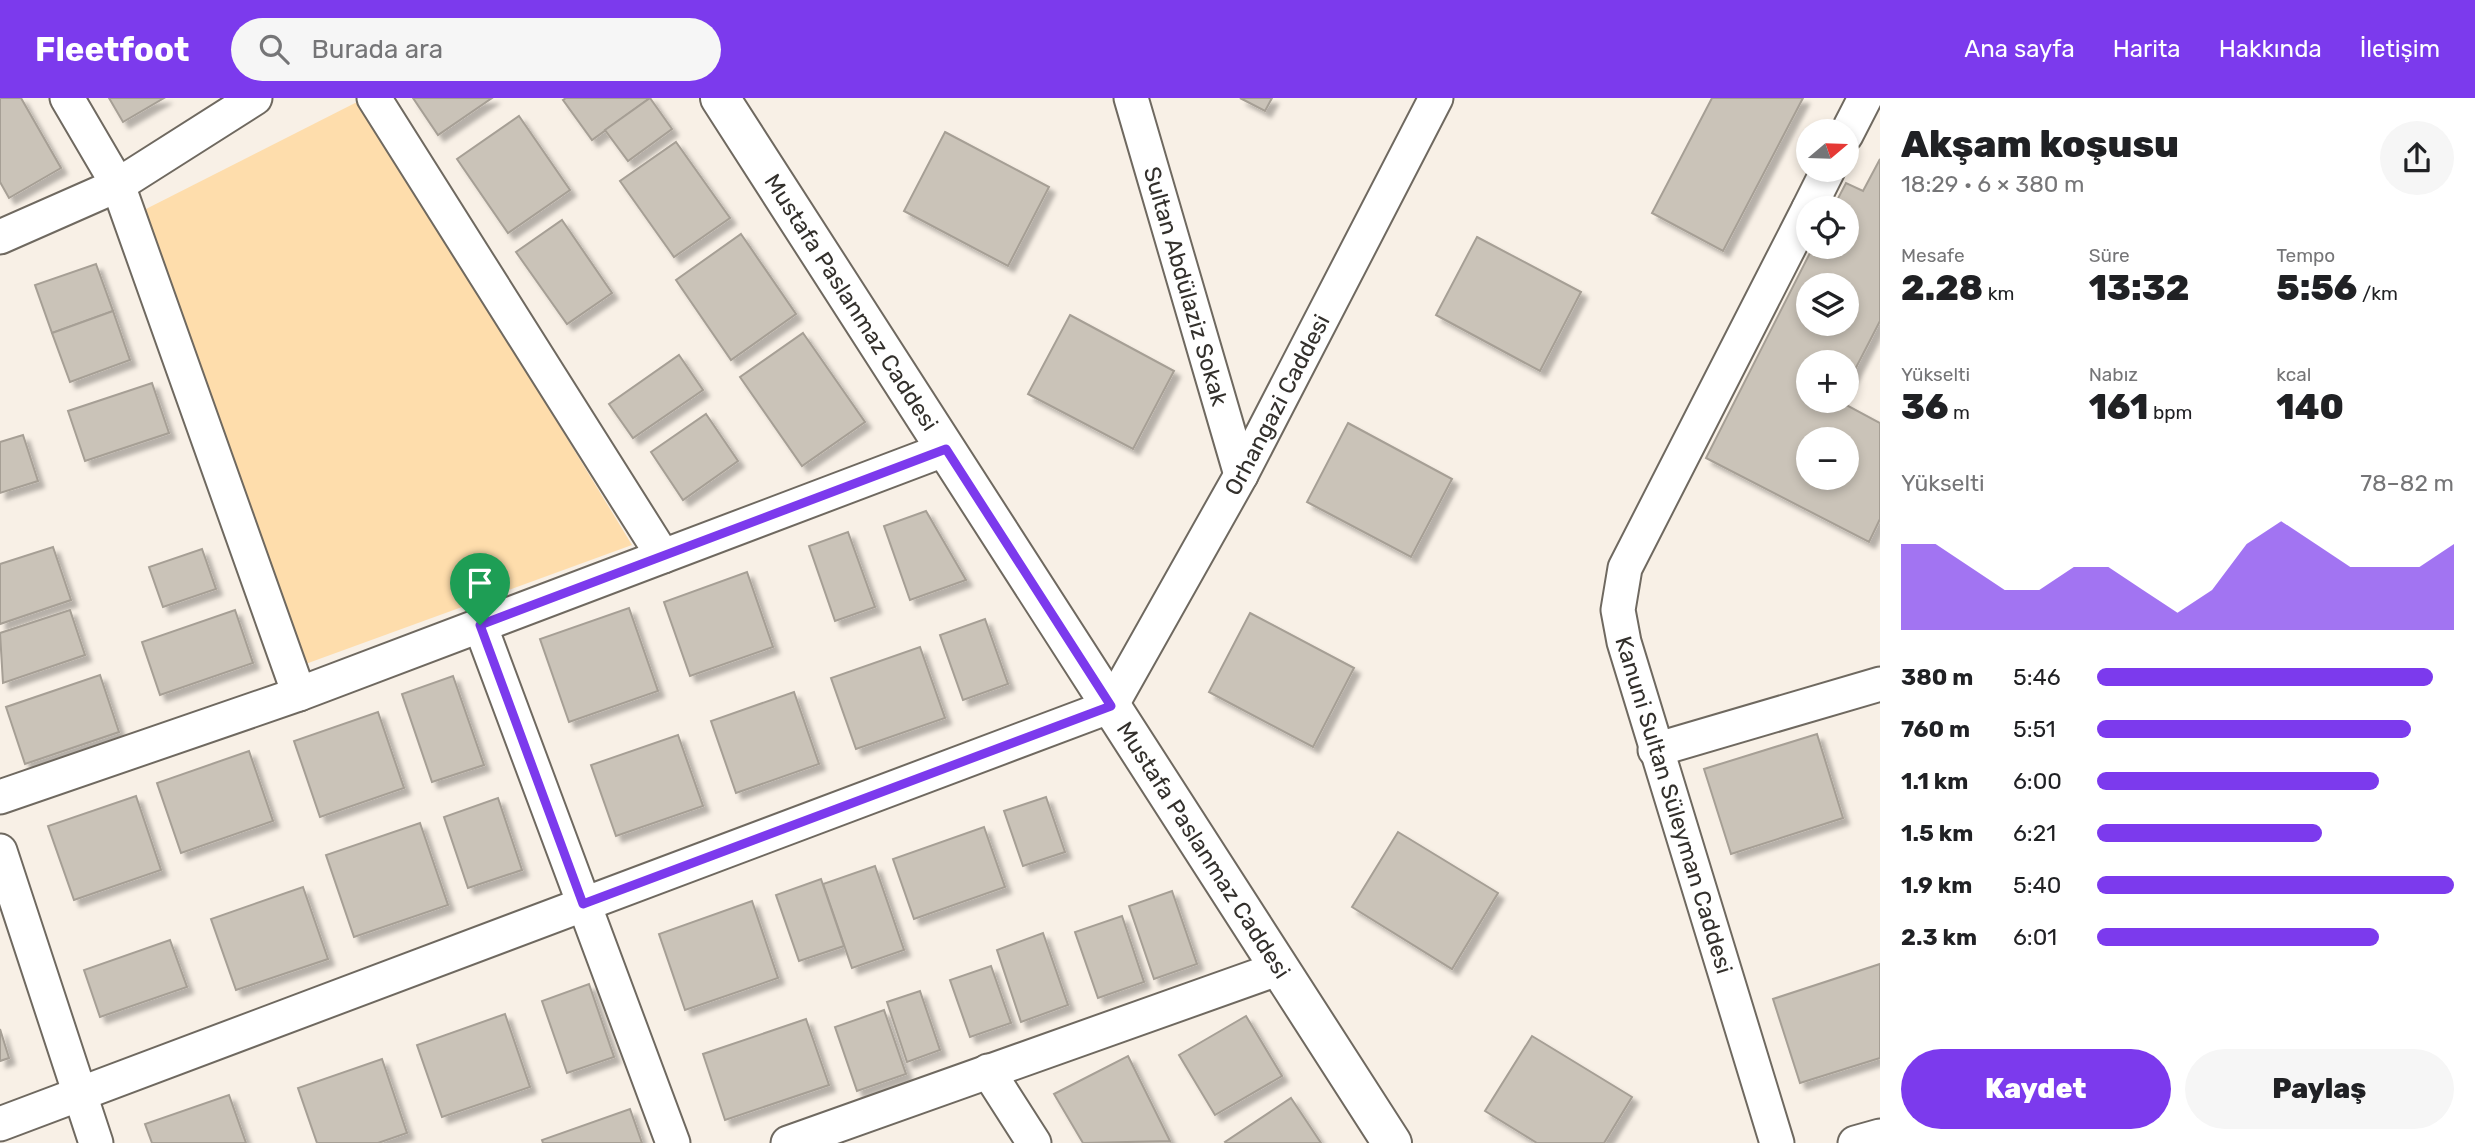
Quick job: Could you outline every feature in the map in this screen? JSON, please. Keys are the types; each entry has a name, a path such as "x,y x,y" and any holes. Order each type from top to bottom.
{"street":[{"path":"67,98 118,185 299,694"},
{"path":"0,237 118,185 255,98"},
{"path":"374,98 663,556"},
{"name":"Mustafa Paslanmaz Caddesi","path":"720,98 1392,1143"},
{"name":"Sultan Abdülaziz Sokak","path":"1131,98 1241,475"},
{"name":"Orhangazi Caddesi","path":"1111,706 1241,475 1436,98"},
{"path":"1854,119 1865,98"},
{"name":"Kanuni Sultan Süleyman Caddesi","path":"1777,1143 1655,750 1619,621 1621,581 1796,233"},
{"path":"0,797 299,694 946,449"},
{"path":"480,625 673,1143"},
{"path":"1655,750 1880,684"},
{"path":"0,1124 1111,706"},
{"path":"0,852 96,1143"},
{"path":"788,1143 1280,968"},
{"path":"988,1071 1034,1143"},
{"path":"1855,1143 1880,1136"}],"shaded area":[{"path":"361,100 632,545 300,666 144,210"}],"building":[{"path":"0,98 21,98 61,168 9,198 0,182"},
{"path":"109,98 164,98 123,122"},
{"path":"413,98 492,98 438,135"},
{"path":"650,98 592,140 563,100"},
{"path":"650,98 672,129 628,161 605,130"},
{"path":"1240,98 1272,98 1265,111"},
{"path":"1712,98 1803,98 1723,251 1652,213"},
{"path":"519,116 570,190 508,233 457,159"},
{"path":"945,132 1049,187 1008,266 904,211"},
{"path":"676,142 730,218 674,257 620,181"},
{"path":"1880,159 1880,321 1859,362 1859,350 1796,350 1796,413 1859,412 1880,423 1880,519 1869,542 1706,458 1796,281 1796,336 1859,336 1859,273 1800,273 1807,259 1859,259 1859,196 1839,196 1846,183 1863,191"},
{"path":"562,220 612,293 567,324 516,252"},
{"path":"741,234 796,314 731,360 676,280"},
{"path":"1477,237 1581,292 1540,371 1436,315"},
{"path":"96,264 113,311 52,333 35,285"},
{"path":"113,311 130,360 70,382 52,333"},
{"path":"1070,315 1174,371 1133,449 1028,394"},
{"path":"803,333 865,422 802,466 740,377"},
{"path":"679,355 703,390 633,438 609,404"},
{"path":"152,383 169,433 85,461 68,411"},
{"path":"706,414 738,461 683,500 651,452"},
{"path":"1348,423 1452,479 1411,557 1307,502"},
{"path":"23,435 38,481 0,493 0,442"},
{"path":"926,511 966,580 910,600 884,526"},
{"path":"848,532 875,607 835,621 809,546"},
{"path":"53,547 71,600 0,624 0,564"},
{"path":"202,549 216,589 163,607 149,567"},
{"path":"747,572 773,647 690,676 664,602"},
{"path":"629,608 658,691 569,722 540,639"},
{"path":"70,610 85,655 3,683 0,633"},
{"path":"235,610 253,663 160,695 142,642"},
{"path":"1250,613 1354,668 1313,747 1209,692"},
{"path":"985,619 1008,684 963,700 940,635"},
{"path":"920,647 945,718 856,749 831,678"},
{"path":"100,675 119,732 25,764 6,707"},
{"path":"453,676 484,765 432,782 402,694"},
{"path":"794,692 819,764 736,793 711,721"},
{"path":"378,712 404,788 320,817 294,741"},
{"path":"1817,734 1843,818 1731,854 1704,769"},
{"path":"678,735 703,806 616,836 591,765"},
{"path":"249,751 273,821 181,853 157,783"},
{"path":"136,796 161,870 74,900 48,826"},
{"path":"1046,797 1065,852 1023,866 1004,811"},
{"path":"498,798 522,870 468,888 444,817"},
{"path":"420,823 448,905 354,937 326,855"},
{"path":"984,827 1005,887 914,919 893,859"},
{"path":"1398,832 1498,893 1452,969 1352,907"},
{"path":"875,866 904,950 852,968 823,884"},
{"path":"821,879 844,946 799,961 776,895"},
{"path":"303,887 328,959 236,990 211,919"},
{"path":"1172,891 1197,964 1154,979 1129,906"},
{"path":"752,901 778,978 685,1010 659,934"},
{"path":"1122,916 1144,982 1098,998 1075,932"},
{"path":"1043,933 1068,1005 1021,1022 997,950"},
{"path":"170,940 187,987 100,1017 84,970"},
{"path":"1880,964 1880,1058 1800,1083 1773,999"},
{"path":"991,966 1011,1023 970,1037 950,980"},
{"path":"589,984 614,1057 567,1073 542,1001"},
{"path":"920,991 940,1050 907,1062 887,1002"},
{"path":"884,1010 906,1074 857,1091 835,1027"},
{"path":"505,1014 530,1087 442,1117 417,1045"},
{"path":"1246,1016 1282,1076 1215,1115 1179,1055"},
{"path":"806,1019 829,1085 725,1120 703,1054"},
{"path":"0,1029 9,1058 0,1061"},
{"path":"1532,1036 1632,1097 1604,1143 1537,1143 1485,1111"},
{"path":"1128,1056 1170,1141 1083,1143 1054,1094"},
{"path":"382,1059 407,1133 378,1143 317,1143 298,1088"},
{"path":"229,1095 246,1143 152,1143 145,1124"},
{"path":"1291,1098 1321,1143 1225,1142"},
{"path":"630,1109 642,1143 543,1143 542,1140"}],"route":[{"path":"946,449 1111,706 583,904 480,625 946,449"}]}
